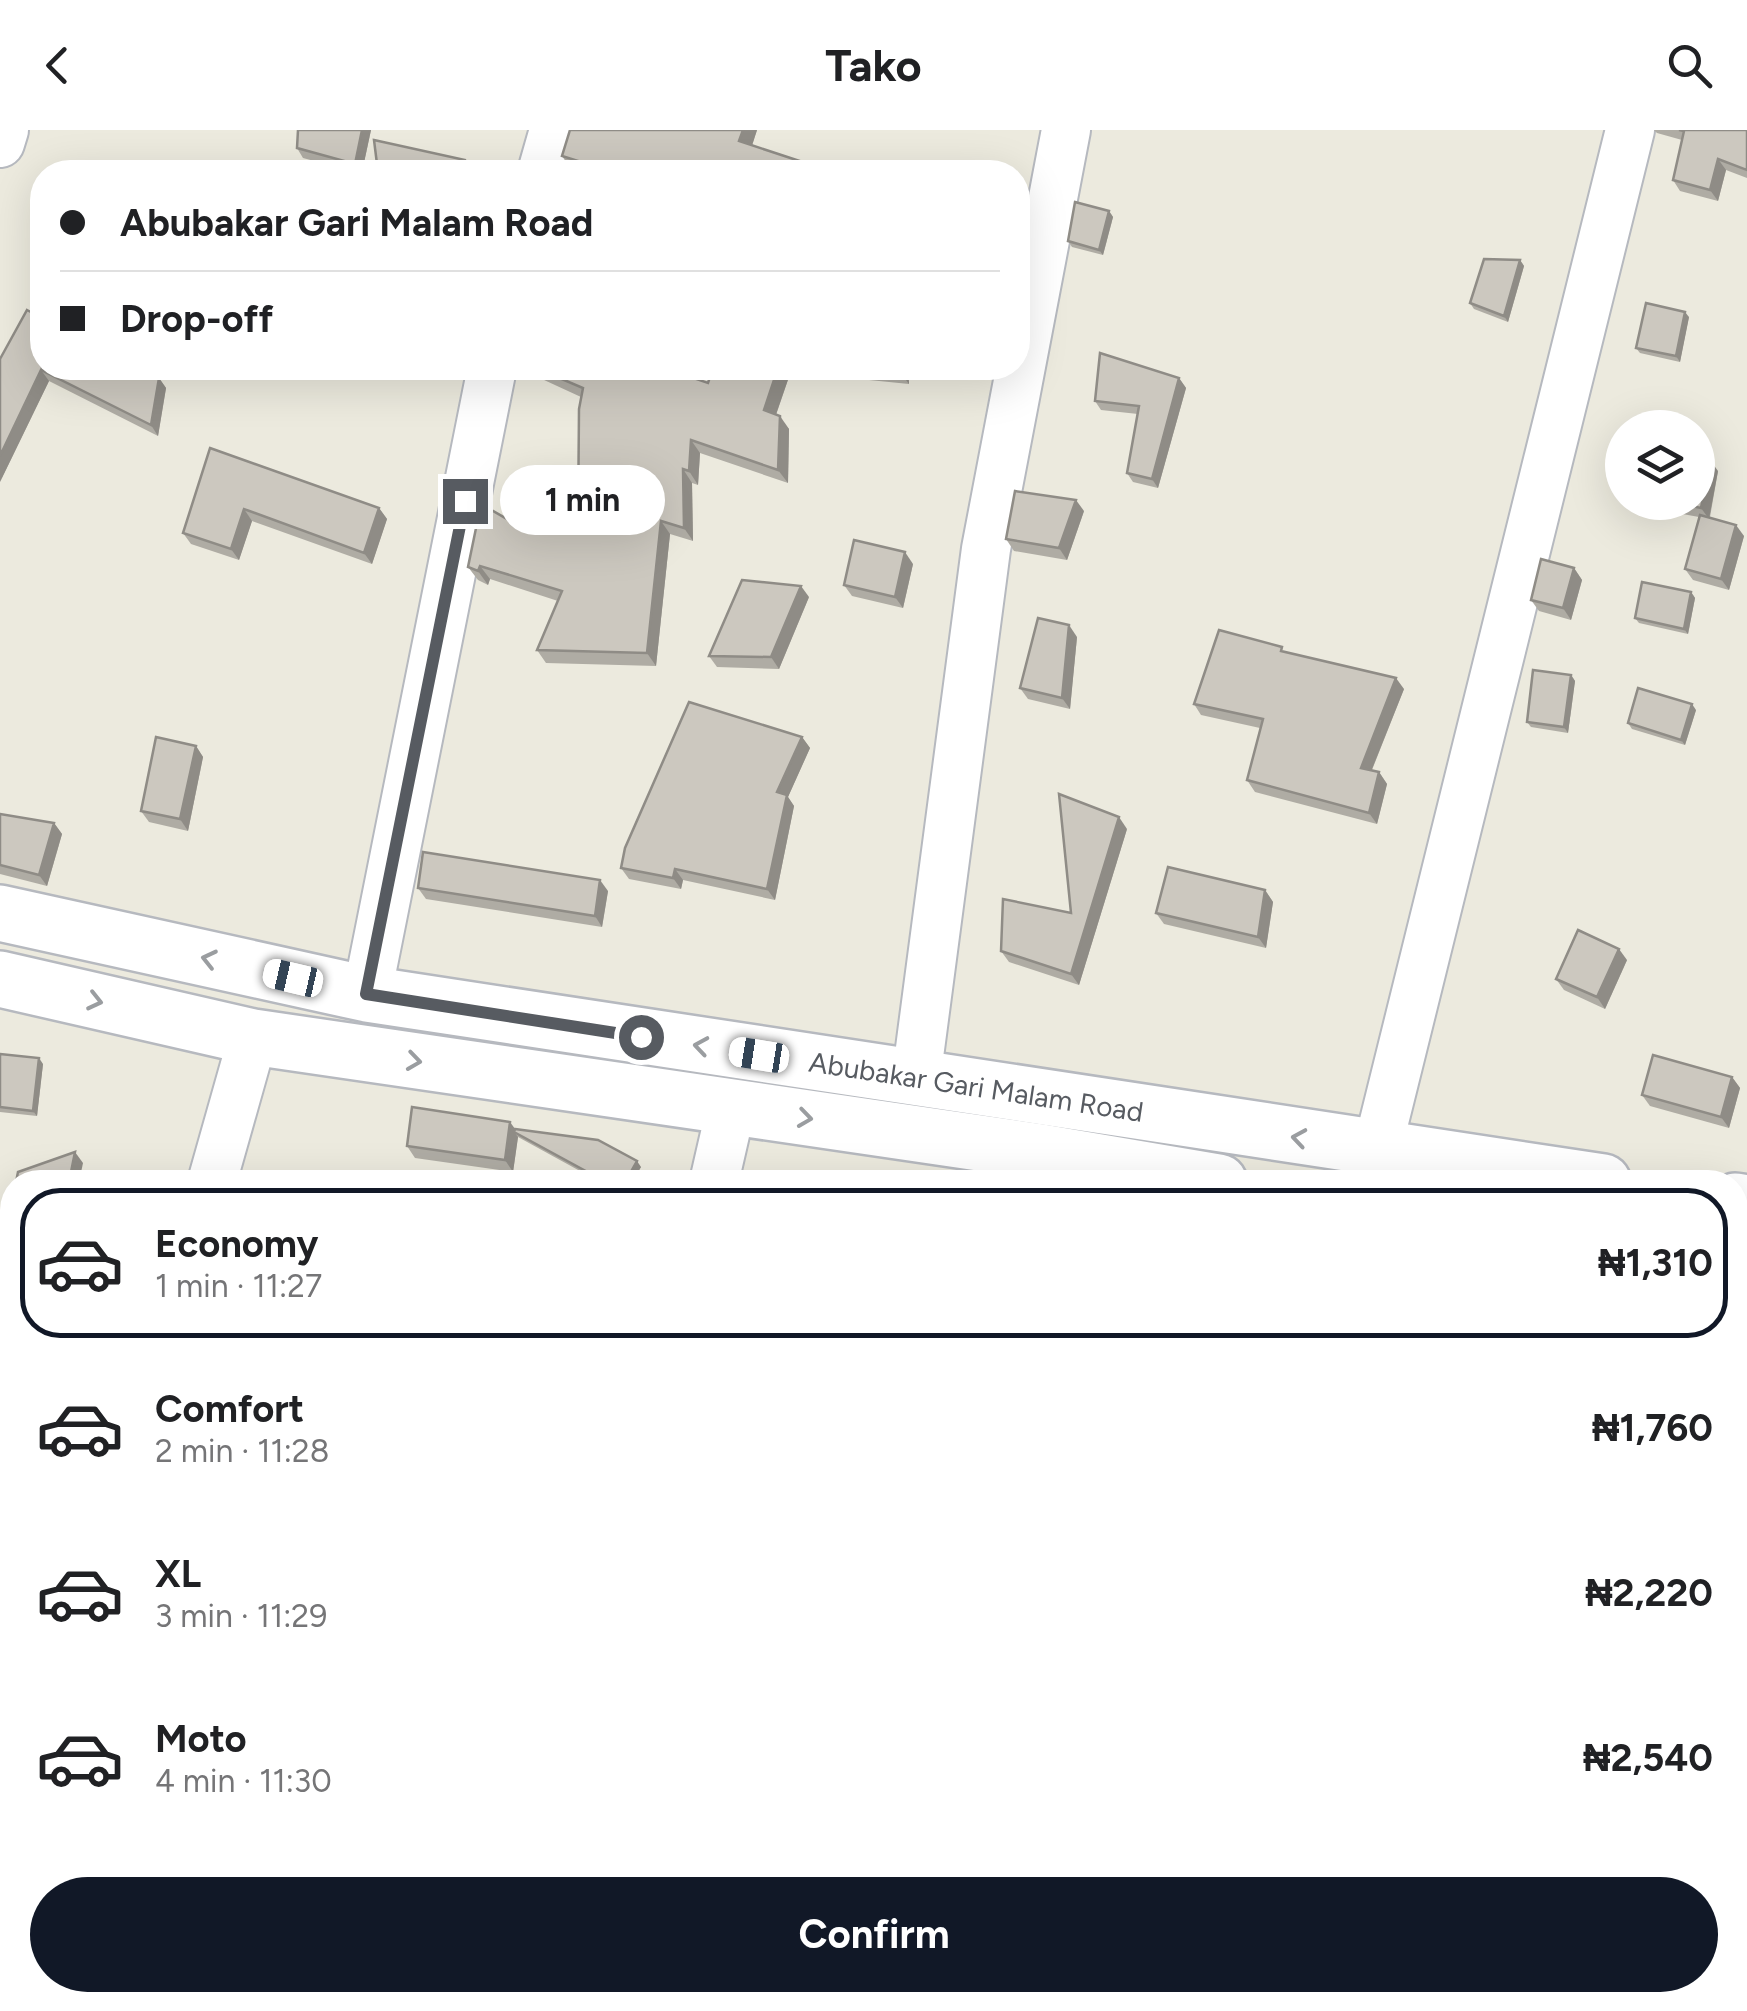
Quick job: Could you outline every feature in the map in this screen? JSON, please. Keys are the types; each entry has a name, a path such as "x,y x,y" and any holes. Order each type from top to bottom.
{"street":[{"path":"0,144 4,130"},
{"path":"545,160 554,130"},
{"path":"1030,319 1066,130"},
{"path":"1377,1150 1630,130"},
{"path":"366,994 490,380"},
{"path":"916,1080 986,549 1018,380"},
{"name":"Abubakar Gari Malam Road","path":"0,912 366,994 1518,1170"},
{"path":"0,979 252,1037 1148,1170"},
{"path":"215,1170 252,1037"},
{"path":"717,1170 731,1108"}],"building":[{"path":"298,130 362,130 356,160 340,160 297,148"},
{"path":"570,130 743,130 739,141 797,160 575,160 562,156"},
{"path":"1679,130 1747,130 1747,170 1718,159 1710,190 1673,180 1684,131"},
{"path":"374,140 465,160 376,160"},
{"path":"1075,202 1109,211 1099,250 1068,241"},
{"path":"1484,259 1520,260 1504,316 1470,303"},
{"path":"1646,303 1685,312 1676,356 1636,348"},
{"path":"27,310 30,312 30,380 36,380 0,456 0,359"},
{"path":"1100,353 1179,378 1152,479 1127,473 1139,406 1095,401"},
{"path":"61,380 159,380 151,425"},
{"path":"564,380 708,383 774,380 764,410 780,416 778,470 691,440 689,471 683,469 684,528 661,521 647,653 537,650 562,591 480,566 478,571 468,567 481,504 514,523 517,512 578,526 579,409 583,388"},
{"path":"210,448 379,508 364,553 244,509 231,549 183,533"},
{"path":"1015,491 1076,500 1059,548 1006,539"},
{"path":"1699,520 1736,525 1721,579 1685,569"},
{"path":"854,540 905,552 895,597 844,585"},
{"path":"1541,559 1574,568 1563,608 1531,600"},
{"path":"742,580 801,586 771,657 709,656"},
{"path":"1642,582 1691,592 1684,629 1635,618"},
{"path":"1038,618 1069,625 1062,698 1020,688"},
{"path":"1219,630 1282,647 1281,651 1396,678 1361,768 1379,772 1369,813 1247,780 1263,719 1194,704"},
{"path":"1533,670 1571,675 1564,727 1527,722"},
{"path":"1638,688 1692,704 1681,740 1628,723"},
{"path":"689,702 802,737 777,792 787,795 767,889 675,869 673,878 621,868 625,848"},
{"path":"156,737 196,746 180,819 141,811"},
{"path":"1059,794 1119,817 1071,974 1001,951 1003,899 1071,913"},
{"path":"0,814 54,823 39,875 0,865"},
{"path":"423,852 600,880 595,916 418,888"},
{"path":"1168,867 1265,890 1258,937 1156,913"},
{"path":"1578,930 1619,949 1597,997 1556,979"},
{"path":"0,1054 39,1058 33,1111 0,1107"},
{"path":"1653,1055 1732,1077 1721,1117 1642,1095"},
{"path":"412,1107 510,1122 505,1160 407,1146"},
{"path":"515,1129 598,1140 637,1161 632,1170 584,1170 514,1132"},
{"path":"75,1152 71,1170 24,1170"}],"route":[{"path":"465,501 366,994 641,1037"}]}
